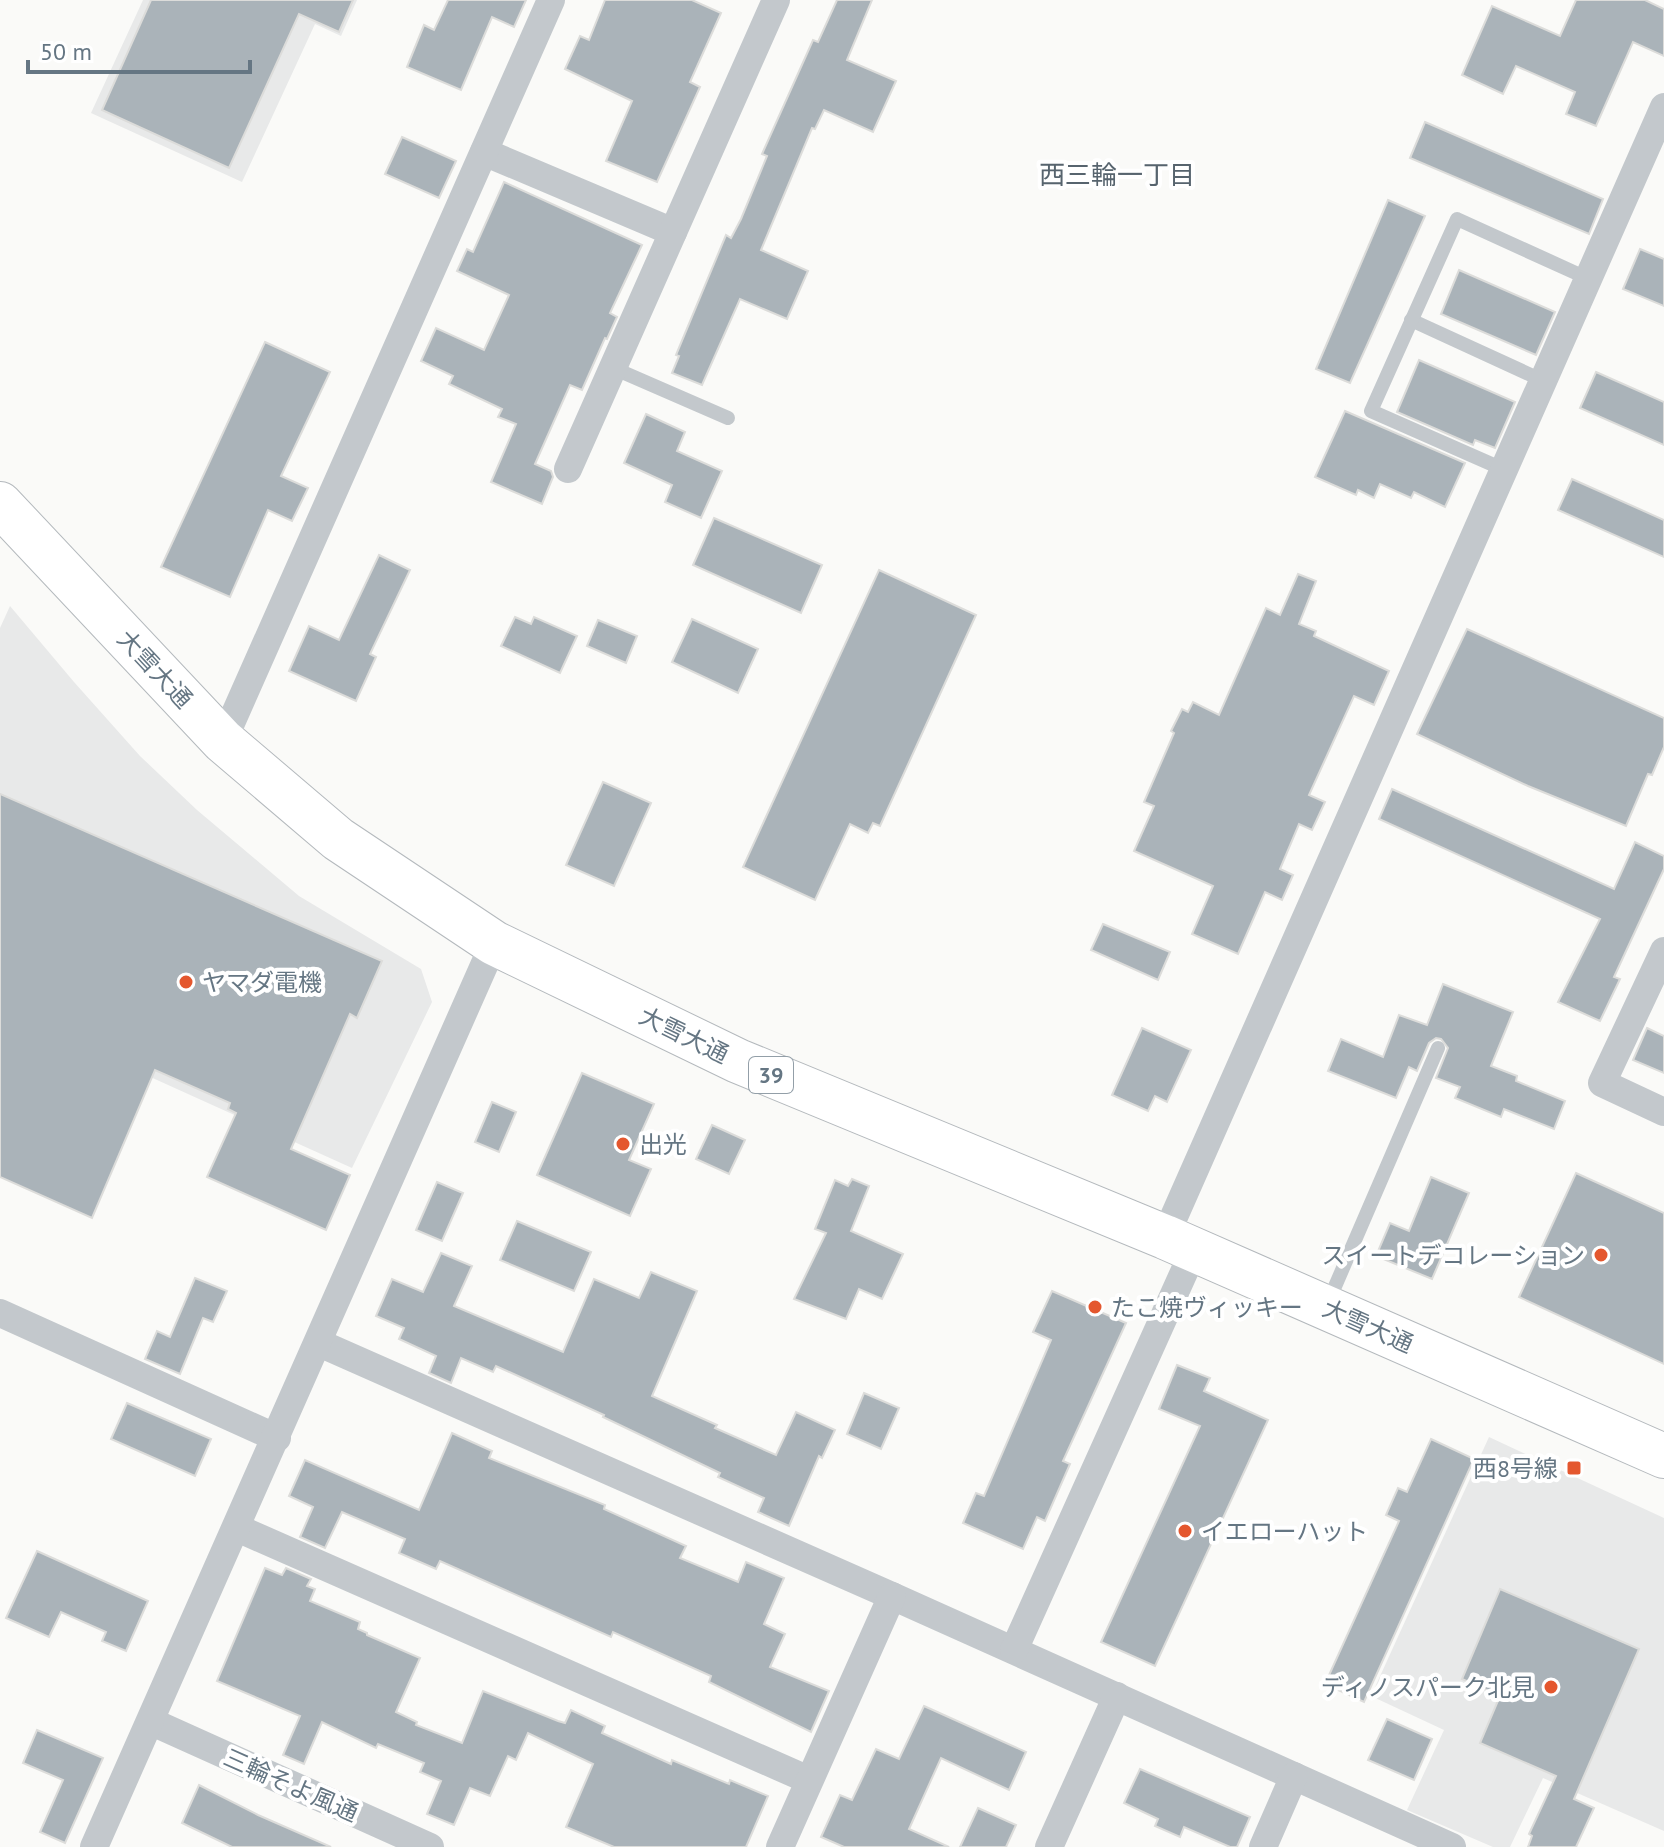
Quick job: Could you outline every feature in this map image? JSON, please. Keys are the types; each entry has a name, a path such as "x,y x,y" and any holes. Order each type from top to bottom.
{"highway":[{"name":"大雪大通","path":"0,504 223,741 338,839 494,943 738,1061 1179,1244 1664,1456"}],"street":[{"path":"223,741 551,0"},
{"path":"568,469 776,0"},
{"path":"1014,1650 1179,1244 1505,470 1664,107"},
{"path":"484,152 673,232"},
{"path":"94,1847 152,1722 494,943"},
{"path":"1664,951 1602,1083 1664,1112"},
{"path":"0,1313 277,1438"},
{"path":"319,1343 1452,1847"},
{"path":"237,1528 809,1780"},
{"path":"780,1847 892,1596"},
{"path":"1049,1847 1117,1696"},
{"name":"三輪そよ風通","path":"152,1722 430,1847"},
{"path":"1263,1847 1294,1776"}],"lane":[{"path":"1505,470 1371,411 1411,320 1457,219 1589,279"},
{"path":"1411,320 1544,381"},
{"path":"613,368 728,418"},
{"path":"1326,1307 1438,1048"}],"shaded area":[{"path":"143,0 357,0 341,36 315,24 242,182 91,113"},
{"path":"10,606 140,756 197,810 299,896 421,969 432,1002 352,1168 0,1009 0,628"},
{"path":"1489,1437 1664,1518 1664,1831 1543,1778 1510,1847 1493,1847 1407,1810 1444,1730 1371,1696"}],"building":[{"path":"151,0 353,0 339,32 299,14 229,168 102,110"},
{"path":"448,0 526,0 514,27 492,17 461,90 407,67 424,25 434,30"},
{"path":"605,0 692,0 721,13 690,82 700,87 657,182 606,161 632,101 565,69 580,36 589,40"},
{"path":"837,0 872,0 847,60 896,81 873,132 824,110 815,129 812,128 761,250 808,271 787,319 740,299 702,385 672,373 679,356 676,355 726,235 731,238 741,219 767,156 762,154 813,40 818,42"},
{"path":"1576,0 1645,0 1664,9 1664,56 1633,42 1596,126 1566,114 1575,92 1516,66 1503,94 1462,75 1492,6 1560,36"},
{"path":"1425,122 1603,199 1589,234 1410,158"},
{"path":"402,137 456,161 439,198 385,174"},
{"path":"504,182 642,245 610,313 617,317 607,339 582,390 570,385 535,464 551,471 553,477 542,504 491,482 516,424 498,417 502,409 449,384 453,376 421,361 436,328 484,350 509,295 457,271 467,249 473,252"},
{"path":"1388,200 1425,216 1350,383 1316,369"},
{"path":"1640,249 1664,259 1664,306 1623,289"},
{"path":"1459,270 1555,312 1536,355 1441,314"},
{"path":"265,342 330,372 281,476 308,488 292,521 268,510 230,597 161,567"},
{"path":"1419,360 1515,402 1495,448 1475,440 1473,445 1397,412"},
{"path":"1596,372 1664,402 1664,445 1580,408"},
{"path":"1345,411 1465,463 1445,507 1414,492 1411,498 1380,484 1374,498 1358,490 1356,495 1315,477"},
{"path":"646,414 685,432 677,451 722,471 701,518 665,502 672,485 624,463"},
{"path":"1572,479 1664,520 1664,557 1558,510"},
{"path":"714,518 822,565 801,613 693,565"},
{"path":"379,555 410,570 370,654 376,657 356,701 289,671 309,626 339,640"},
{"path":"879,570 976,615 880,826 873,823 868,833 850,824 815,900 743,867"},
{"path":"1298,574 1316,581 1299,624 1316,631 1314,636 1389,671 1374,705 1354,696 1309,795 1325,802 1312,830 1299,824 1280,869 1293,875 1282,900 1265,892 1238,954 1192,934 1213,886 1134,851 1154,806 1144,802 1182,709 1188,712 1193,702 1219,715 1266,608 1280,615"},
{"path":"515,617 531,624 534,617 577,636 560,673 501,646"},
{"path":"692,619 758,649 738,693 672,662"},
{"path":"598,620 637,636 626,663 587,646"},
{"path":"1467,629 1664,718 1664,747 1652,775 1648,774 1626,826 1528,786 1417,734"},
{"path":"603,782 651,803 614,886 566,865"},
{"path":"1392,789 1614,889 1635,842 1664,856 1664,869 1614,977 1620,979 1600,1021 1558,1002 1600,919 1379,819"},
{"name":"ヤマダ電機","path":"0,794 382,961 357,1018 350,1014 291,1149 350,1175 326,1230 207,1177 236,1113 228,1109 230,1103 155,1070 92,1218 0,1177"},
{"path":"1103,924 1170,952 1158,980 1091,950"},
{"path":"1443,984 1513,1012 1491,1066 1517,1076 1516,1081 1565,1101 1554,1129 1504,1109 1501,1117 1455,1098 1460,1087 1436,1078 1448,1048 1441,1039 1436,1038 1429,1043 1417,1071 1409,1067 1396,1098 1328,1071 1341,1039 1383,1057 1399,1015 1427,1025"},
{"path":"1142,1028 1191,1050 1167,1102 1155,1096 1148,1111 1112,1095"},
{"path":"1647,1028 1664,1036 1664,1073 1633,1060"},
{"path":"582,1073 654,1104 629,1160 651,1169 630,1216 537,1175"},
{"path":"492,1102 516,1112 499,1152 475,1142"},
{"path":"712,1125 745,1140 729,1174 696,1159"},
{"name":"スイートデコレーション","path":"1576,1173 1664,1213 1664,1364 1519,1297"},
{"path":"1431,1177 1469,1193 1432,1279 1376,1256 1390,1223 1409,1231"},
{"path":"852,1179 869,1186 851,1231 903,1254 882,1299 859,1289 846,1319 794,1299 826,1233 815,1229 835,1180 848,1186"},
{"path":"437,1182 463,1193 442,1241 416,1230"},
{"path":"517,1221 591,1252 574,1291 500,1260"},
{"path":"441,1253 472,1266 454,1306 563,1352 594,1279 639,1298 651,1272 697,1291 652,1396 776,1455 796,1412 835,1430 822,1458 819,1456 789,1526 758,1512 764,1498 718,1477 720,1473 496,1366 493,1372 461,1358 451,1383 429,1373 436,1356 399,1339 404,1328 376,1316 392,1279 423,1292"},
{"path":"195,1278 227,1291 213,1322 203,1318 180,1374 145,1359 157,1331 170,1337"},
{"path":"1052,1291 1126,1323 1063,1461 1070,1464 1045,1521 1037,1517 1023,1549 963,1523 976,1493 984,1496 1051,1340 1033,1332"},
{"name":"イエローハット","path":"1177,1365 1210,1378 1204,1391 1268,1420 1155,1666 1101,1642 1200,1426 1159,1409"},
{"path":"864,1393 899,1408 881,1449 847,1434"},
{"path":"127,1403 211,1439 195,1476 111,1439"},
{"path":"452,1433 492,1451 489,1458 605,1505 604,1509 686,1546 680,1558 738,1582 746,1562 784,1578 764,1624 785,1634 770,1667 829,1691 811,1732 709,1682 711,1676 613,1632 611,1637 440,1561 436,1569 399,1553 405,1539 342,1512 325,1548 300,1537 313,1507 289,1496 305,1460 419,1510"},
{"path":"1431,1439 1474,1459 1364,1702 1325,1684 1399,1521 1386,1515 1398,1488 1407,1492"},
{"path":"37,1551 148,1601 126,1651 102,1641 106,1632 61,1612 49,1637 6,1618"},
{"path":"265,1568 282,1575 286,1568 311,1579 307,1586 315,1589 310,1601 360,1622 358,1629 367,1635 420,1658 396,1712 417,1722 416,1725 462,1743 483,1691 565,1723 571,1710 605,1726 602,1733 671,1764 672,1760 729,1784 730,1780 768,1796 746,1847 614,1847 566,1827 593,1764 528,1733 516,1760 508,1756 490,1796 470,1788 454,1825 427,1814 441,1781 420,1772 424,1763 378,1744 376,1748 322,1722 304,1764 283,1755 300,1716 217,1681"},
{"name":"ディノスパーク北見","path":"1500,1589 1639,1649 1574,1799 1594,1808 1576,1847 1528,1847 1532,1836 1529,1834 1556,1776 1480,1743 1500,1696 1462,1679"},
{"path":"924,1706 1026,1752 1009,1790 941,1758 909,1829 949,1847 844,1847 821,1837 840,1795 852,1800 876,1749 899,1759"},
{"path":"1387,1719 1432,1739 1414,1780 1368,1760"},
{"path":"37,1730 103,1758 65,1843 40,1832 63,1780 23,1763"},
{"path":"1140,1769 1250,1817 1237,1847 1230,1847 1184,1827 1180,1837 1155,1826 1158,1819 1124,1803"},
{"path":"199,1785 331,1847 232,1847 182,1823"},
{"path":"978,1808 1016,1825 1006,1847 960,1847"}],"place":[{"name":"ヤマダ電機","path":"186,982"},
{"name":"出光","path":"623,1144"},
{"name":"スイートデコレーション","path":"1601,1255"},
{"name":"たこ焼ヴィッキー","path":"1095,1307"},
{"name":"西8号線","path":"1574,1468"},
{"name":"イエローハット","path":"1185,1531"},
{"name":"ディノスパーク北見","path":"1551,1687"}],"district":[{"name":"西三輪一丁目","path":"1117,174"}]}
